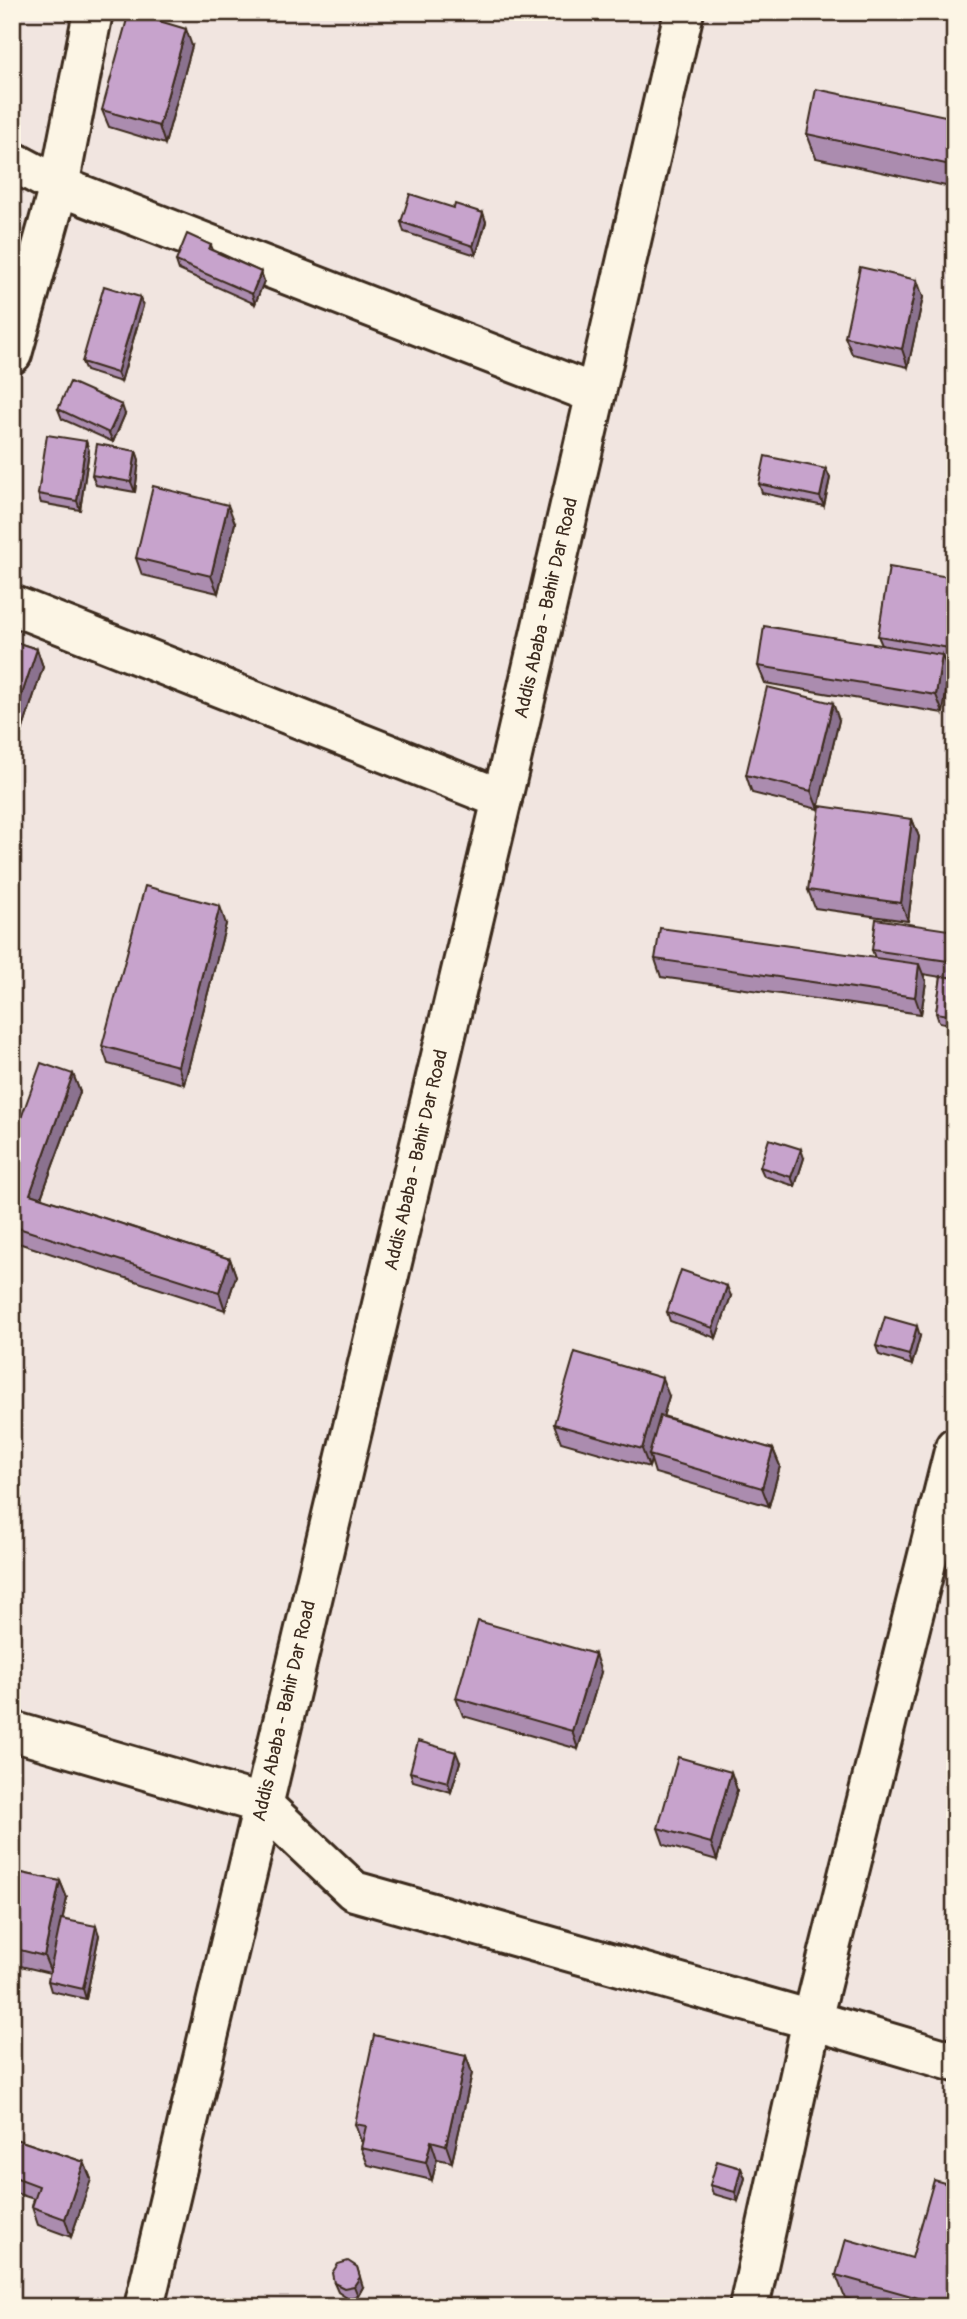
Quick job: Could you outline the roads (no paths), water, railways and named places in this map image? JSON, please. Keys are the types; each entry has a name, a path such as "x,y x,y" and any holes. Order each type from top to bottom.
{"main road":[{"path":"12,354 59,186 93,12"},
{"name":"Addis Ababa - Bahir Dar Road","path":"144,2307 502,799 684,12"},
{"path":"12,162 59,186 595,394"},
{"path":"12,605 502,799"},
{"path":"749,2307 812,2020 955,1447"},
{"path":"12,1731 262,1804 354,1891 955,2062"}]}
